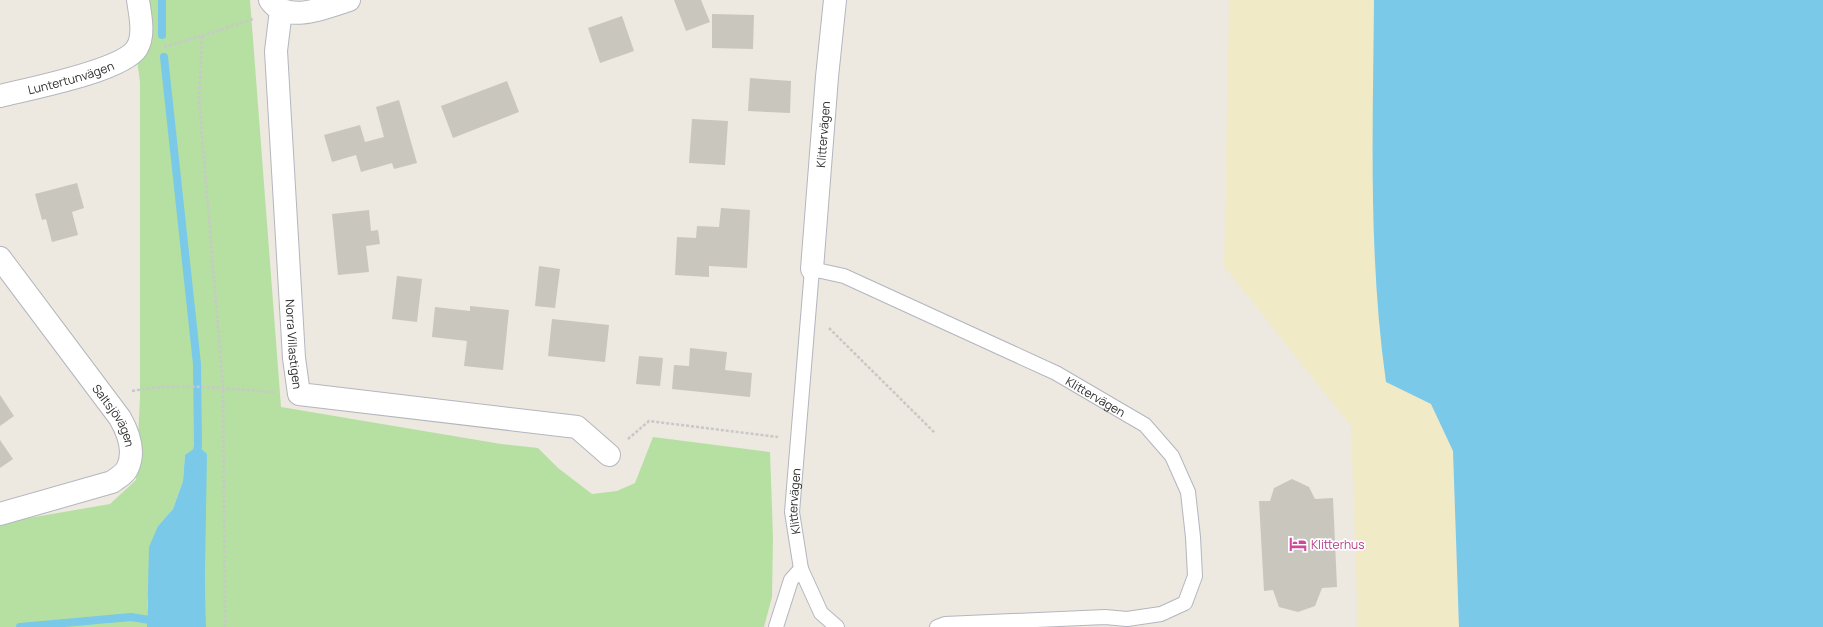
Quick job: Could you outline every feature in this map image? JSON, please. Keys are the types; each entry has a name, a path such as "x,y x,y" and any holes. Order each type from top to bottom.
{"street":[{"path":"137,48 141,33 138,0"},
{"path":"275,5 292,13 328,7 349,0"},
{"name":"Klittervägen","path":"812,269 827,77 835,0"},
{"name":"Norra Villastigen","path":"275,5 276,51 294,358 299,394 577,427 609,455"},
{"name":"Luntertunvägen","path":"0,96 84,75 124,59 137,48"},
{"name":"Saltsjövägen","path":"0,258 120,418 128,431 130,456 128,467 122,475 112,482 0,514"}],"lane":[{"name":"Klittervägen","path":"837,627 821,613 801,569 792,512 812,269 844,276 1056,373 1146,425 1172,456 1188,492 1193,537 1195,576 1184,603 1161,614 1126,619 1105,617 945,624 936,627"},
{"path":"776,627 791,580 801,569"}],"path":[{"path":"137,48 148,51 202,36 275,5"},
{"path":"202,36 200,99 223,388 225,627"},
{"path":"809,308 935,433"},
{"path":"105,400 125,393 158,387 188,386 299,394"},
{"path":"609,455 650,421 798,440"}],"green space":[{"path":"129,0 250,0 281,407 501,444 538,448 558,468 592,494 617,491 635,483 653,437 770,452 773,537 772,597 764,627 206,627 205,570 185,455 183,481 173,509 158,526 147,603 147,627 0,627 0,523 110,504 136,480 140,397 140,82"}],"sand":[{"path":"1229,0 1374,0 1373,164 1375,273 1386,382 1431,404 1453,451 1459,627 1358,627 1351,426 1224,266"}],"water":[{"path":"1374,0 1823,0 1823,627 1459,627 1453,451 1431,404 1386,382 1376,287 1374,239"},
{"path":"198,446 207,454 205,570 206,627 147,627 149,547 158,526 173,509 183,481 185,455"}],"building":[{"path":"674,0 701,0 710,22 686,31"},
{"path":"712,14 754,15 753,49 712,48"},
{"path":"622,16 634,51 600,63 588,28"},
{"path":"750,78 791,81 790,113 748,111"},
{"path":"507,81 519,112 453,138 441,106"},
{"path":"399,100 417,163 394,169 392,163 361,172 356,155 332,162 324,135 360,125 365,142 384,137 376,107"},
{"path":"692,119 728,121 725,165 689,163"},
{"path":"77,183 84,208 72,212 78,235 52,242 46,219 42,220 35,194"},
{"path":"721,208 750,210 747,268 709,266 709,277 675,275 677,237 696,238 697,226 719,227"},
{"path":"369,210 371,231 378,230 380,244 366,246 369,272 338,275 332,214"},
{"path":"539,266 560,269 555,308 535,306"},
{"path":"397,276 422,279 417,322 392,319"},
{"path":"470,306 509,310 503,370 464,366 467,341 432,337 435,307 470,311"},
{"path":"552,319 609,325 605,362 548,356"},
{"path":"690,348 727,352 725,370 752,373 750,397 672,389 674,365 689,366"},
{"path":"639,356 663,358 660,386 636,384"},
{"path":"0,395 14,416 0,426"},
{"path":"0,440 13,459 0,468"},
{"name":"Klitterhus","path":"1292,479 1309,487 1315,499 1333,498 1337,587 1322,588 1315,606 1298,612 1279,607 1273,590 1264,591 1259,501 1270,501 1274,488"}],"waterway":[{"path":"162,0 162,35"},
{"path":"164,57 197,364 198,446 196,455"},
{"path":"20,627 131,617 156,621"}],"place":[{"name":"Klitterhus","path":"1298,544"}]}
